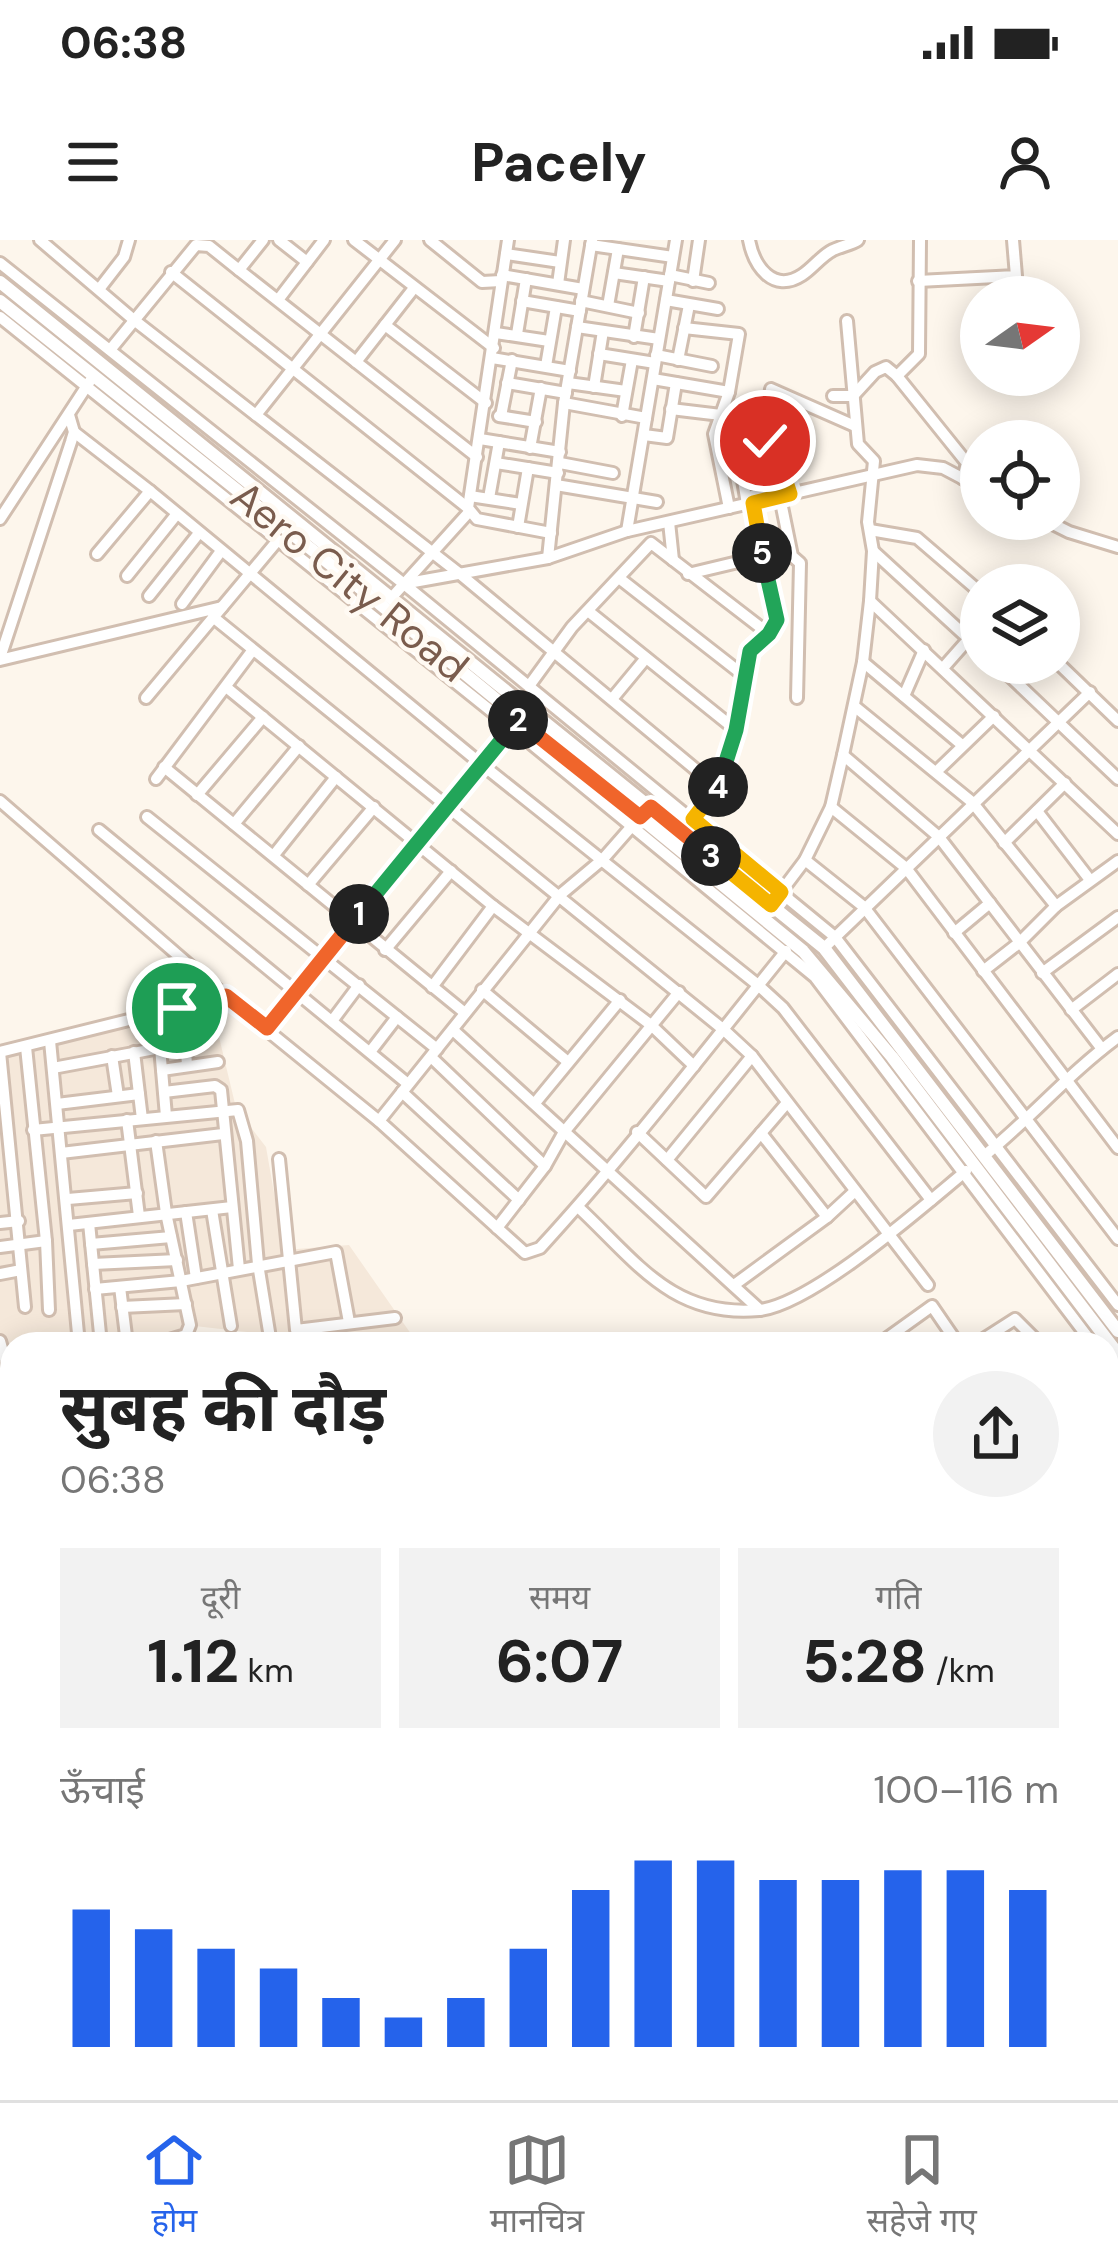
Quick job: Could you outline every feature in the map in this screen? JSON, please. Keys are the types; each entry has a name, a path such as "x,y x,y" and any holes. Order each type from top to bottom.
{"street":[{"path":"40,240 134,320 460,574 718,788"},
{"path":"100,288 122,260 129,240"},
{"path":"239,270 263,240"},
{"path":"279,240 307,262"},
{"path":"278,300 324,240"},
{"path":"354,240 493,353 546,366 567,387 622,416 646,418"},
{"path":"256,415 395,240"},
{"path":"430,240 482,282 502,278 558,284 581,300 639,313"},
{"path":"528,256 531,240"},
{"path":"558,284 564,240"},
{"path":"627,532 676,240"},
{"path":"693,280 700,240"},
{"path":"749,240 753,261 764,275 779,280 798,279 830,251 858,240"},
{"path":"897,376 916,358 920,240"},
{"path":"918,281 1016,276 1013,240"},
{"path":"548,558 567,387 591,242 618,249 650,247 673,256"},
{"path":"110,350 171,272 201,243 477,457"},
{"path":"469,506 507,247 560,262"},
{"path":"608,306 618,249"},
{"path":"0,263 406,584 835,937 1118,1305"},
{"path":"171,272 469,506 477,518 550,532"},
{"path":"614,272 709,284"},
{"path":"634,337 644,278"},
{"path":"517,334 526,279"},
{"name":"Aero City Road","path":"0,282 393,596 641,816 803,951 892,1058 1101,1332"},
{"path":"356,362 414,288"},
{"path":"523,301 556,307 581,300"},
{"path":"666,300 718,309"},
{"path":"678,360 689,305"},
{"path":"546,366 556,307"},
{"name":"Aero City Road","path":"2,312 516,723 824,948 974,1165 1118,1331"},
{"path":"771,905 805,860 831,807 863,662 873,551 869,530 874,461 858,444 847,321"},
{"path":"385,325 484,409 536,422"},
{"path":"577,327 659,339"},
{"path":"684,328 739,334 729,392 714,434 729,508"},
{"path":"594,387 603,332"},
{"path":"496,333 549,341"},
{"path":"599,354 712,366"},
{"path":"501,416 512,360"},
{"path":"622,416 632,360"},
{"path":"833,396 853,396 886,367 960,455"},
{"path":"652,379 729,392"},
{"path":"0,519 90,381 278,540 516,723 267,1028"},
{"path":"507,383 626,392"},
{"path":"644,435 667,438 676,383"},
{"path":"530,448 541,388"},
{"path":"796,698 800,562 792,556 777,454 765,441 771,389 855,426"},
{"path":"671,410 721,415"},
{"path":"0,659 74,432 69,415"},
{"path":"74,432 758,985 783,1008 931,1200"},
{"path":"480,439 530,448 558,468 630,500 657,502"},
{"path":"489,498 499,442"},
{"path":"693,819 718,788 736,730 750,651 777,620 736,446"},
{"path":"496,463 613,473"},
{"path":"406,584 548,558 627,532 873,473 917,465 943,468 960,477"},
{"path":"518,527 528,468"},
{"path":"97,554 150,491"},
{"path":"393,596 469,506 489,498 521,504"},
{"path":"127,576 176,515"},
{"path":"669,522 673,562"},
{"path":"869,530 917,538 960,575"},
{"path":"149,596 199,533"},
{"path":"1080,535 1118,547"},
{"path":"146,698 278,540"},
{"path":"529,686 588,610 652,543 769,634"},
{"path":"182,604 221,551"},
{"path":"873,551 960,632"},
{"path":"688,574 763,556"},
{"path":"619,578 747,678"},
{"path":"870,601 1113,829 1118,814"},
{"path":"588,610 736,730"},
{"path":"0,659 218,612"},
{"path":"218,612 252,651 448,804 752,1056 928,1285"},
{"path":"943,668 960,648"},
{"path":"904,697 924,650"},
{"path":"156,779 252,651"},
{"path":"612,699 646,658"},
{"path":"863,662 962,745"},
{"path":"1080,683 1118,721"},
{"path":"1020,684 1118,779"},
{"path":"226,687 493,906 651,1024 694,1066"},
{"path":"824,948 1090,692"},
{"path":"854,706 972,802 1056,906"},
{"path":"935,772 994,716"},
{"path":"197,795 263,717"},
{"path":"234,824 299,746"},
{"path":"843,755 939,837 1102,1048"},
{"path":"164,767 465,1013"},
{"path":"274,855 336,777"},
{"path":"1004,843 1065,783"},
{"path":"0,801 379,1121 522,1252 540,1248 609,1173 637,1132 786,951"},
{"path":"308,885 374,807"},
{"path":"831,807 905,868 1118,1148"},
{"path":"1037,811 1090,880"},
{"path":"379,1121 560,895 603,859 641,816 815,977 974,1165 1085,1332"},
{"path":"147,818 398,1017 545,1166"},
{"path":"99,830 370,1052 519,1200"},
{"path":"805,860 864,908 1118,1239"},
{"path":"983,971 1019,944 1056,906 1118,861"},
{"path":"385,950 451,871"},
{"path":"954,933 990,903"},
{"path":"432,987 493,906"},
{"path":"1042,973 1118,917"},
{"path":"1071,1010 1118,974"},
{"path":"332,1021 359,986"},
{"path":"482,990 568,1062"},
{"path":"497,1228 545,1166 564,1132 679,992"},
{"path":"25,1307 19,1221 6,1152 0,1052 177,1008 208,1006 226,996"},
{"path":"535,1102 620,1000"},
{"path":"177,1008 184,1017 187,1066"},
{"path":"158,1013 166,1116"},
{"path":"370,1052 398,1017"},
{"path":"453,1030 760,1310"},
{"path":"578,1207 686,1302 708,1310 760,1310 790,1303 931,1200 1029,1120 1064,1079 1118,1037"},
{"path":"50,1041 78,1332"},
{"path":"26,1046 49,1310"},
{"path":"53,1068 160,1048"},
{"path":"134,1052 142,1119"},
{"path":"112,1056 118,1096"},
{"path":"667,1160 752,1056"},
{"path":"162,1070 218,1062"},
{"path":"164,1092 219,1087 239,1269"},
{"path":"57,1104 139,1094"},
{"path":"637,1132 706,1197 786,1104"},
{"path":"33,1130 238,1110 248,1141 269,1332"},
{"path":"127,1120 140,1216"},
{"path":"761,1133 827,1217"},
{"path":"61,1153 223,1134"},
{"path":"156,1141 186,1304 187,1332"},
{"path":"279,1159 296,1330 395,1318"},
{"path":"227,1180 250,1176"},
{"path":"734,1285 854,1192"},
{"path":"68,1199 137,1193"},
{"path":"0,1247 46,1239 89,1223 232,1207"},
{"path":"212,1210 231,1326"},
{"path":"185,1212 196,1278"},
{"path":"0,1223 19,1221"},
{"path":"89,1223 100,1332"},
{"path":"91,1244 171,1237"},
{"path":"95,1289 181,1281 336,1252 349,1322"},
{"path":"93,1264 177,1260"},
{"path":"0,1274 21,1270"},
{"path":"120,1287 125,1332"},
{"path":"122,1306 186,1304"},
{"path":"896,1332 932,1306 950,1332"},
{"path":"266,1313 291,1307"},
{"path":"994,1332 1016,1318 1029,1332"}],"shaded area":[{"path":"209,995 236,1108 266,1147 284,1250 349,1245 410,1332 247,1332 186,1325 189,1332 0,1332 0,1046"}],"route":[{"path":"177,1008 198,1009 226,996 267,1028 520,718 640,817 651,807 771,905 781,892 693,819 718,788 736,730 750,651 777,620 753,503 790,494 777,454 765,441"}]}
